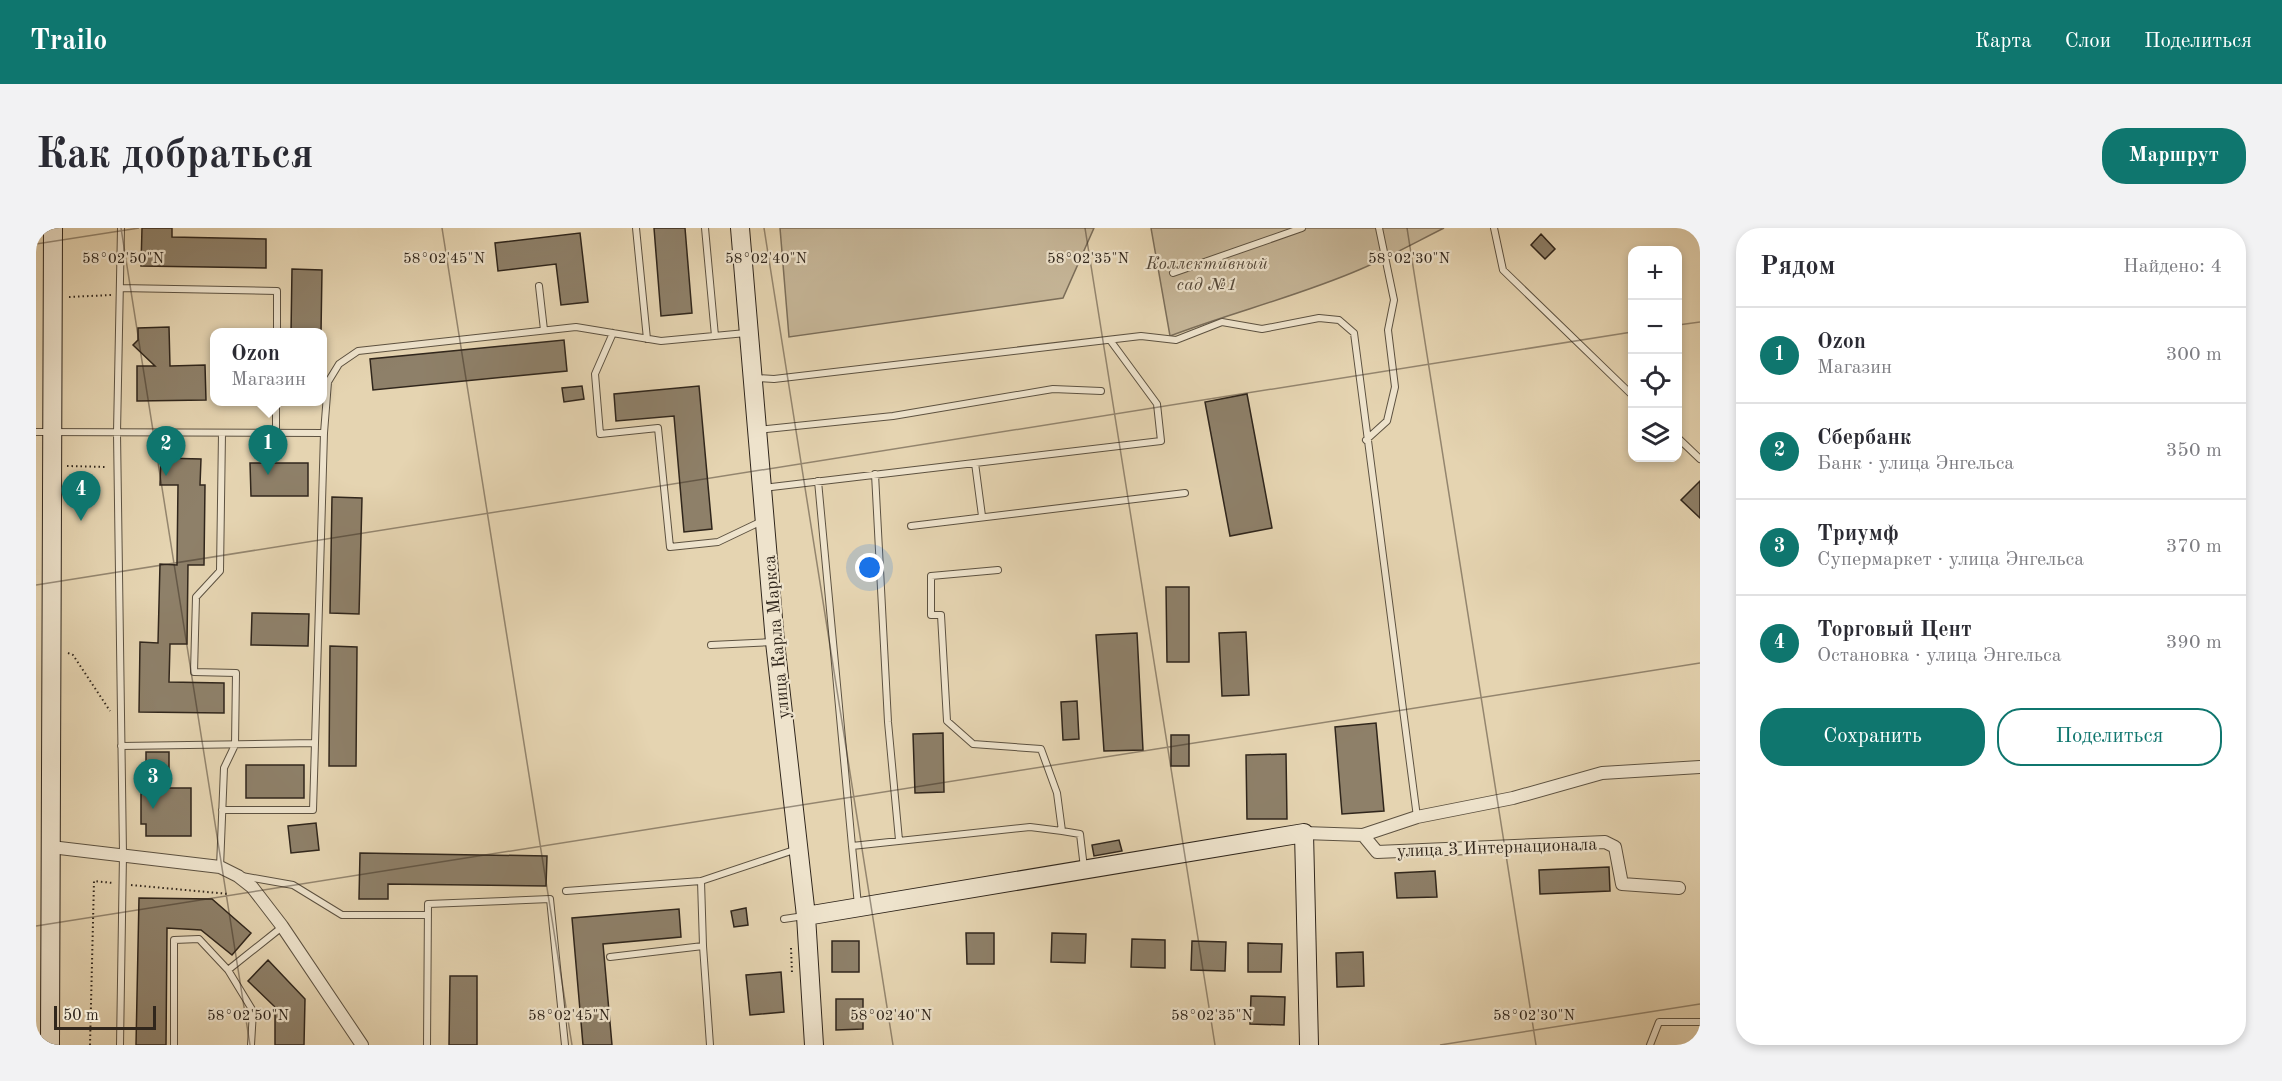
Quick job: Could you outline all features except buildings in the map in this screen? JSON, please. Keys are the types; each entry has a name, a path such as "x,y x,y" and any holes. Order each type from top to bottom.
{"main road":[{"path":"50,1045 47,846 51,466 44,432 52,305 53,228"},
{"name":"улица Карла Маркса","path":"740,228 775,642 806,916 814,1045"},
{"path":"806,916 1304,833 1309,1045"}],"street":[{"path":"1304,833 1363,835 1417,817 1513,798 1602,773 1700,767"},
{"name":"улица 3 Интернационала","path":"1363,835 1377,852 1605,842 1615,847 1622,884 1679,888"},
{"path":"47,846 220,867 238,876 252,887 282,926 362,1045"}],"lane":[{"path":"120,1045 123,854 117,433 121,228"},
{"path":"636,228 647,339"},
{"path":"705,228 715,336"},
{"path":"1173,273 1302,228"},
{"path":"1366,440 1387,421 1395,387 1388,330 1394,300 1379,228"},
{"path":"1494,228 1503,270 1628,391"},
{"path":"539,286 544,330"},
{"path":"120,288 277,291 277,328"},
{"path":"753,378 774,380 1141,336 1176,340 1222,322 1262,329 1318,318 1339,320 1354,333 1366,440 1417,817"},
{"path":"327,394 328,382 339,364 358,351 576,327 661,341 749,333"},
{"path":"613,333 595,374 600,434 658,428 670,548 718,542 765,520"},
{"path":"763,488 1161,441 1157,404 1110,340"},
{"path":"757,430 893,416 1053,389 1101,391"},
{"path":"276,406 276,433"},
{"path":"222,810 313,810 326,406"},
{"path":"44,432 324,432"},
{"path":"220,867 224,768 235,745 236,673 194,672 196,597 220,571 222,433"},
{"path":"1682,443 1700,459"},
{"path":"975,463 982,516"},
{"path":"875,474 888,722 899,840"},
{"path":"818,481 858,907"},
{"path":"911,526 1185,493"},
{"path":"998,570 931,576 931,615 941,615 947,721 973,744 1041,749 1057,793 1062,831"},
{"path":"711,645 775,642"},
{"path":"122,746 315,743"},
{"path":"852,846 1030,827 1080,834 1084,870"},
{"path":"566,891 701,881 798,849"},
{"path":"238,876 292,885 342,915 428,915"},
{"path":"701,881 710,1045"},
{"path":"427,1045 428,904 550,899 565,1045"},
{"path":"784,919 806,916"},
{"path":"228,970 282,926"},
{"path":"174,1045 174,940 200,939 228,970 253,1011 250,1045"},
{"path":"610,957 703,946"},
{"path":"1650,1045 1659,1022 1700,1022"}],"path":[{"path":"52,305 70,297 114,295"},
{"path":"51,466 109,467"},
{"path":"50,647 73,655 111,713"}],"green space":[{"path":"780,228 1094,228 1063,298 789,337"},
{"name":"Коллективный сад №1","path":"1151,228 1444,228 1382,260 1338,279 1170,336"}],"place":[{"name":"Ozon","path":"268,475"},
{"name":"Сбербанк","path":"166,476"},
{"name":"Торговый Цент","path":"81,521"},
{"name":"Триумф","path":"153,809"}]}
